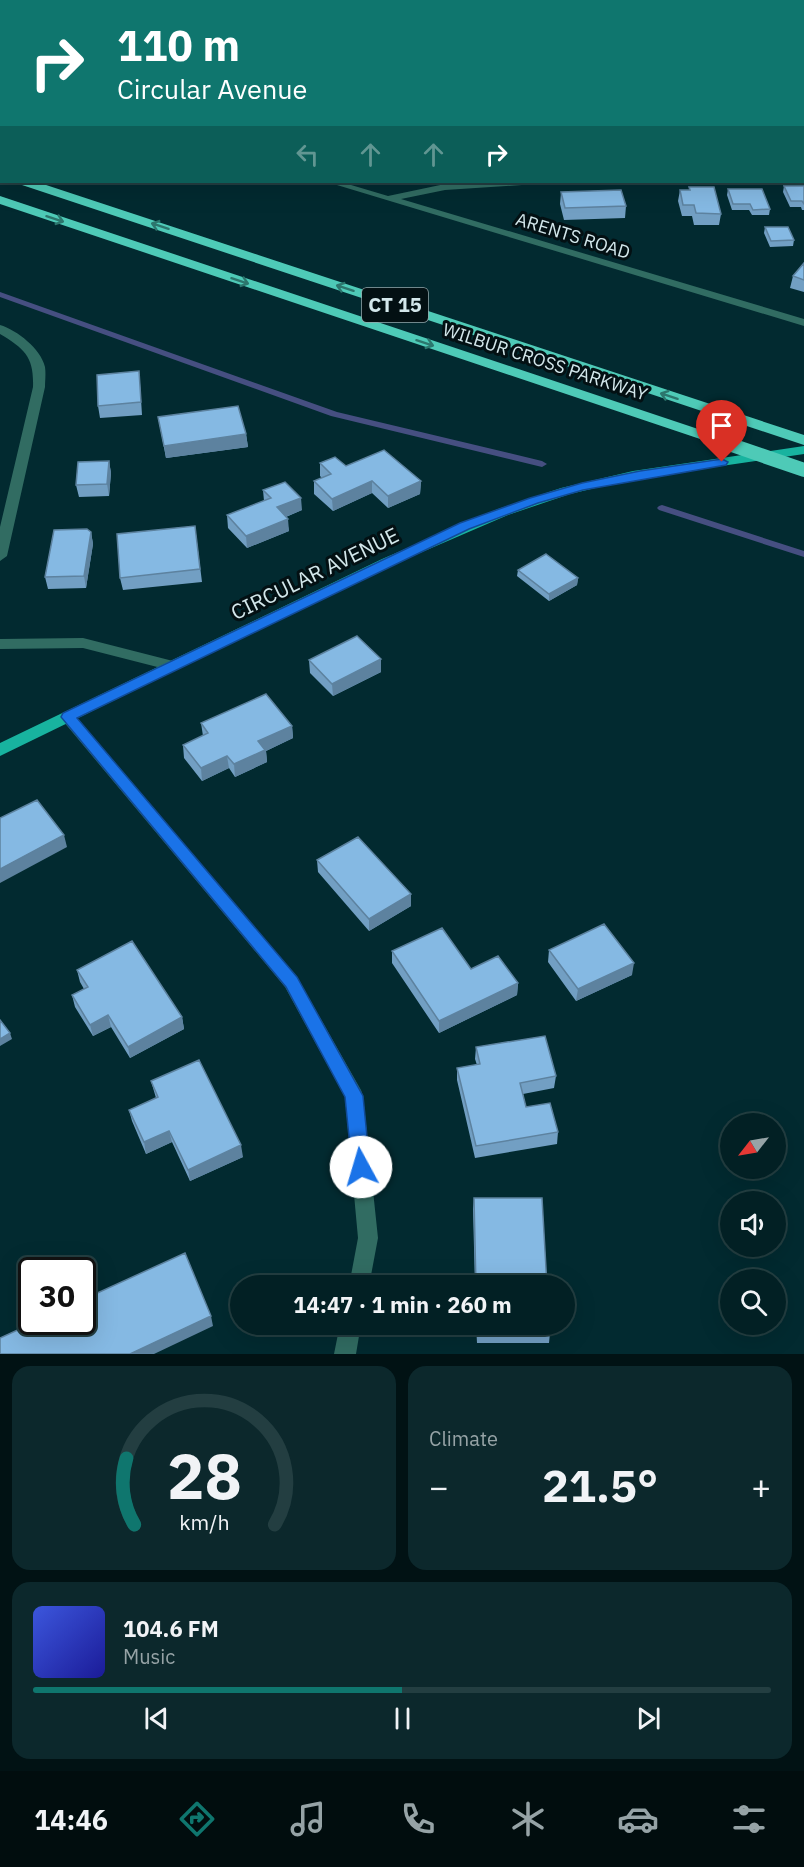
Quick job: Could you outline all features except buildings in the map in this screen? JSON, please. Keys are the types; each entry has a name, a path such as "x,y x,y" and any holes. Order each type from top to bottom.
{"highway":[{"name":"WILBUR CROSS PARKWAY","path":"29,183 804,440"},
{"name":"WILBUR CROSS PARKWAY","path":"0,200 804,470"}],"main road":[{"name":"CIRCULAR AVENUE","path":"0,750 464,526 534,500 582,487 640,475 804,450"}],"street":[{"name":"ARENTS ROAD","path":"336,183 804,322"},
{"path":"390,198 445,187 507,183"},
{"path":"0,329 21,343 32,354 39,366 39,387 35,408 0,556"},
{"path":"0,644 83,643 172,666"},
{"path":"68,717 291,982 354,1096 368,1238 361,1275"},
{"path":"345,1354 349,1335"}],"waterway":[{"path":"0,294 334,414 542,464"},
{"path":"662,508 804,554"}],"route":[{"path":"361,1167 354,1096 291,982 68,717 464,526 534,500 582,487 722,462"}]}
